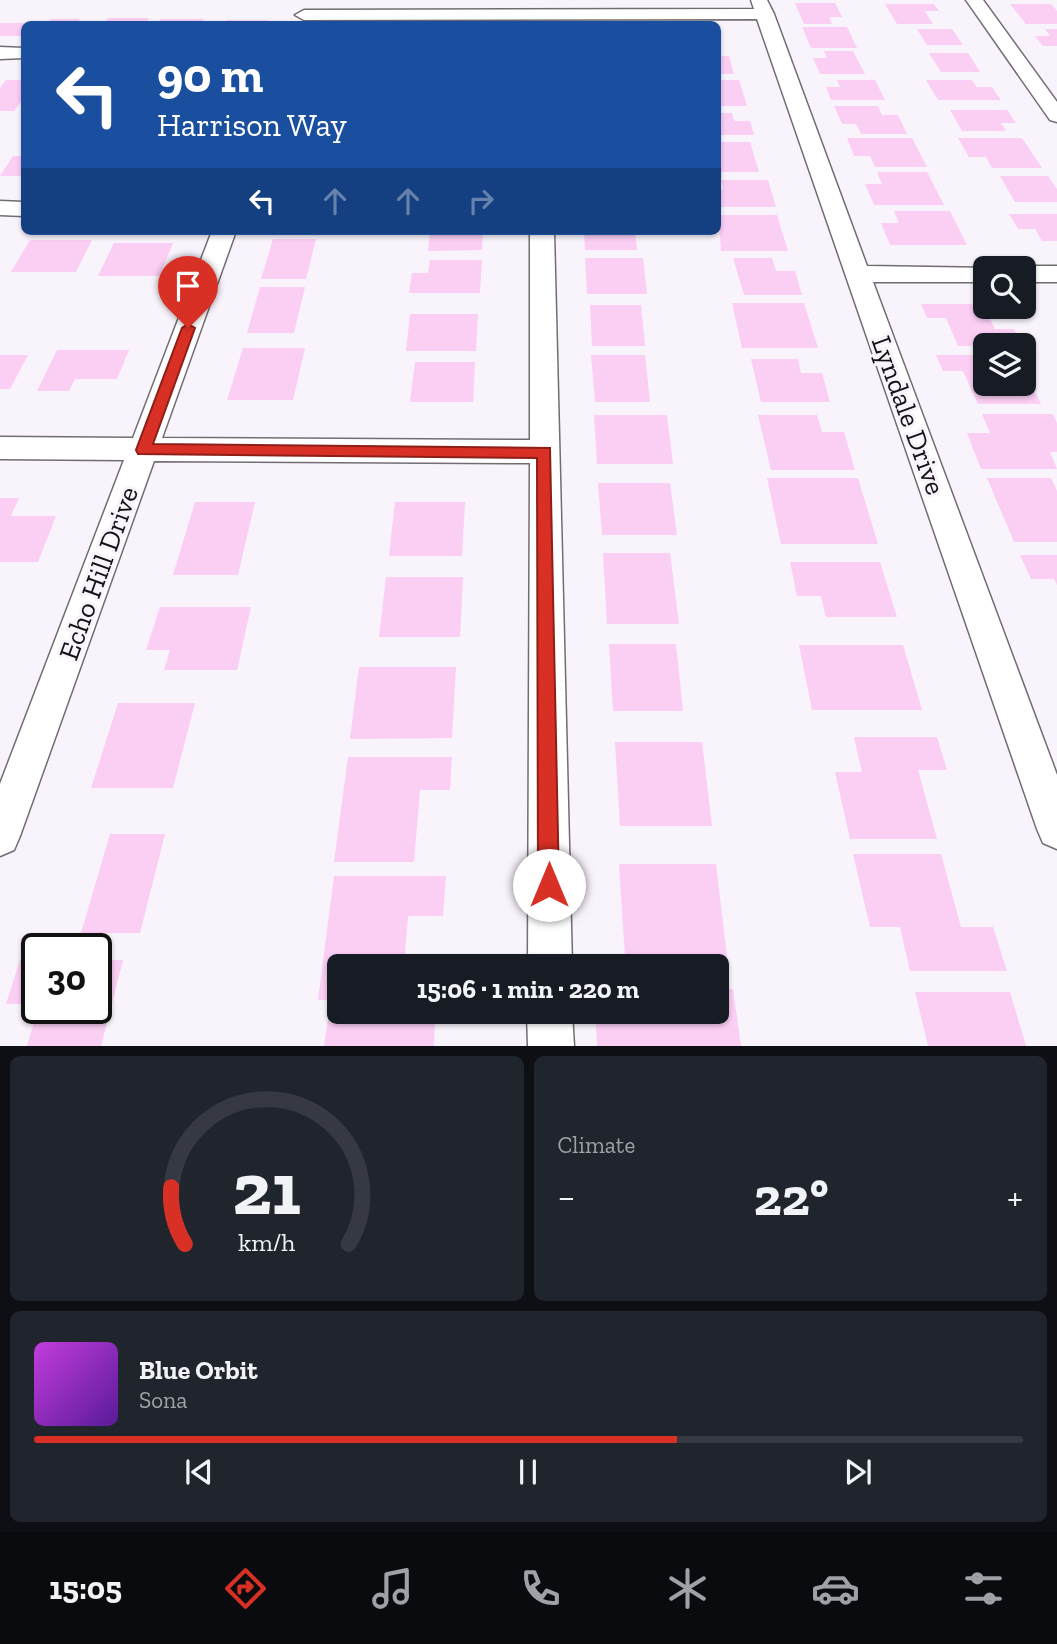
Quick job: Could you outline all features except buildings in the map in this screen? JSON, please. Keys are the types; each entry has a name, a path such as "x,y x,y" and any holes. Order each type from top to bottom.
{"street":[{"path":"974,0 1057,116"},
{"path":"305,13 540,13 762,7"},
{"name":"Lyndale Drive","path":"762,7 1057,830"},
{"path":"0,53 21,53"},
{"path":"0,208 21,209"},
{"name":"Echo Hill Drive","path":"0,836 223,235"},
{"path":"542,235 550,954"},
{"path":"858,274 973,274"},
{"path":"1036,274 1057,274"},
{"path":"0,448 544,452"},
{"path":"550,1024 551,1045"}],"route":[{"path":"188,328 143,450 544,452 549,885"}]}
